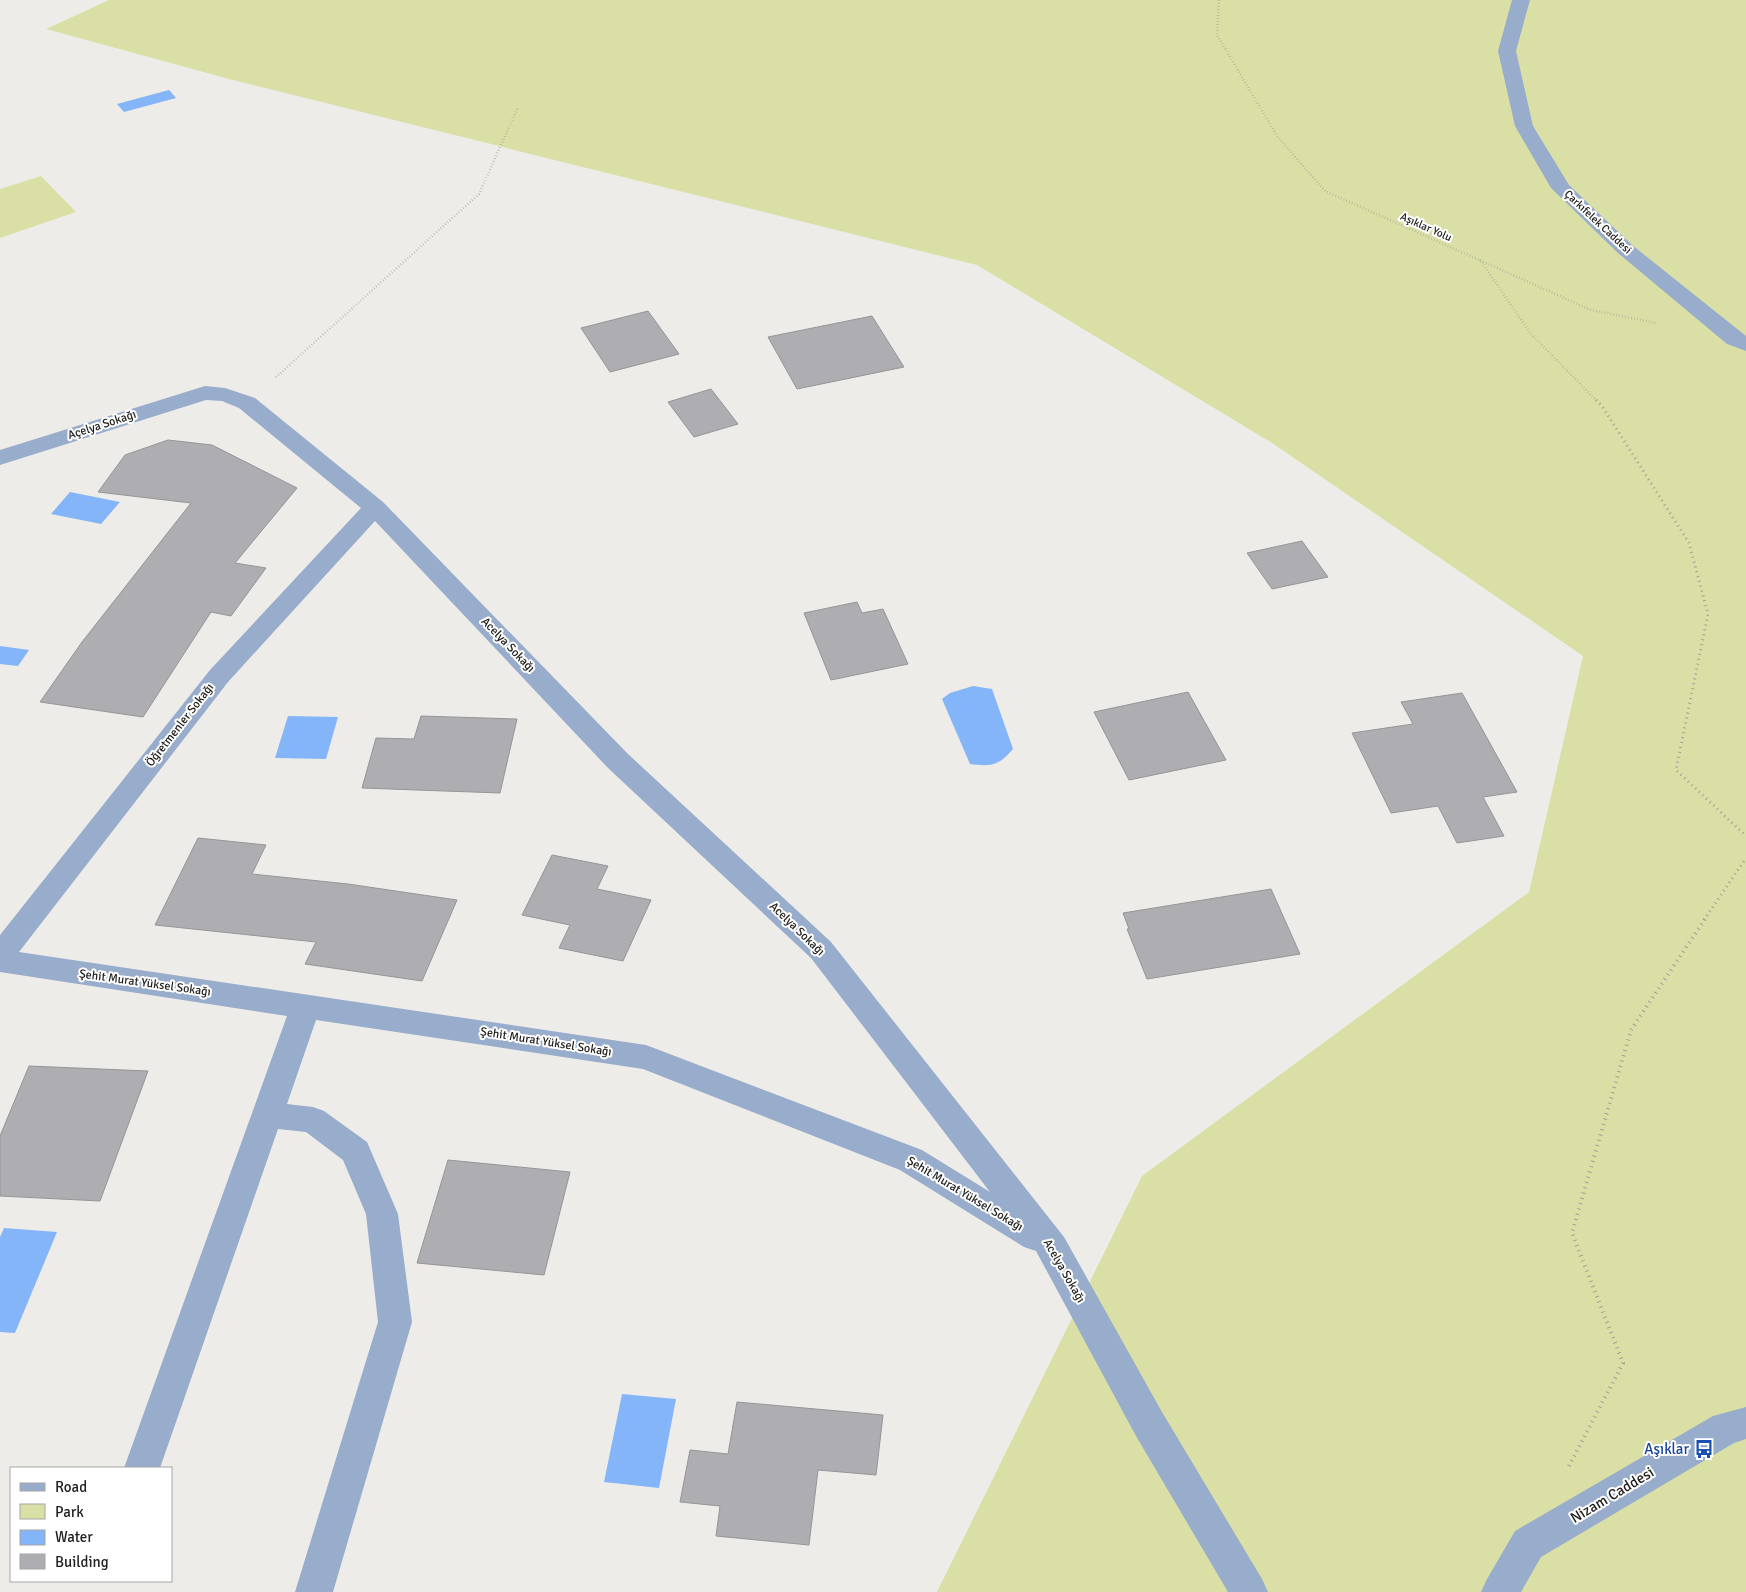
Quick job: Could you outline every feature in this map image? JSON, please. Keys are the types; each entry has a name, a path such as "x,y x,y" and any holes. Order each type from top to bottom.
{"street":[{"name":"Çarkıfelek Caddesi","path":"1521,0 1507,51 1524,126 1560,188 1625,249 1735,339 1746,344"},
{"name":"Acelya Sokağı","path":"205,392 225,395 247,403 375,507 618,761 821,950 1052,1247 1148,1424 1249,1592"},
{"name":"Açelya Sokağı","path":"0,458 205,392"},
{"name":"Öğretmenler Sokağı","path":"0,956 219,676 375,507"},
{"name":"Şehit Murat Yüksel Sokağı","path":"0,961 646,1057 911,1160 1052,1247"},
{"path":"142,1467 306,1006"},
{"path":"268,1115 313,1120 356,1151 382,1214 395,1322 314,1592"},
{"name":"Nizam Caddesi","path":"1500,1592 1528,1544 1726,1428 1746,1423"}],"path":[{"name":"Aşıklar Yolu","path":"1219,0 1217,35 1276,136 1325,191 1592,310 1658,324"},
{"path":"247,403 479,194 518,107"},
{"path":"1480,260 1531,334 1602,406 1689,542 1708,614 1676,770 1746,836"},
{"path":"1564,1475 1623,1363 1572,1233 1631,1030 1746,858"}],"green space":[{"path":"109,0 1746,0 1746,1592 937,1592 1142,1176 1529,892 1583,656 1272,443 977,265 229,79 46,29"},
{"path":"41,176 76,212 0,238 0,189"}],"water":[{"path":"169,90 176,98 124,112 117,104"},
{"path":"70,492 120,502 101,524 51,514"},
{"path":"0,646 29,650 18,666 0,664"},
{"path":"973,686 992,689 1013,749 995,764 970,764 942,699 950,693"},
{"path":"288,716 338,717 326,759 275,758"},
{"path":"4,1228 57,1232 15,1333 0,1332 0,1237"},
{"path":"622,1394 676,1399 659,1488 604,1482"}],"building":[{"path":"648,311 679,354 610,372 581,328"},
{"path":"872,316 904,367 797,389 768,337"},
{"path":"711,389 738,424 694,437 668,402"},
{"path":"168,440 212,445 297,488 235,563 266,568 231,616 211,612 143,717 40,702 82,642 191,503 98,492 125,455"},
{"path":"1302,541 1328,577 1272,589 1247,553"},
{"path":"857,602 862,613 883,609 908,664 831,680 804,613"},
{"path":"1188,692 1226,760 1129,780 1094,712"},
{"path":"1462,693 1517,792 1483,797 1504,836 1457,843 1438,806 1391,813 1352,733 1413,724 1401,702"},
{"path":"421,716 517,719 500,793 362,788 376,738 414,739"},
{"path":"198,838 266,845 252,874 348,884 457,900 422,981 305,964 316,942 155,925"},
{"path":"552,855 608,866 597,889 651,900 623,961 559,948 570,925 522,915"},
{"path":"1271,889 1300,954 1147,979 1127,929 1129,929 1123,913"},
{"path":"29,1066 148,1071 100,1201 0,1196 0,1136"},
{"path":"448,1160 570,1172 544,1275 417,1263"},
{"path":"737,1402 883,1415 876,1475 818,1470 809,1545 716,1536 720,1506 680,1502 690,1450 728,1454"}],"place":[{"name":"Aşıklar","path":"1704,1449"}]}
